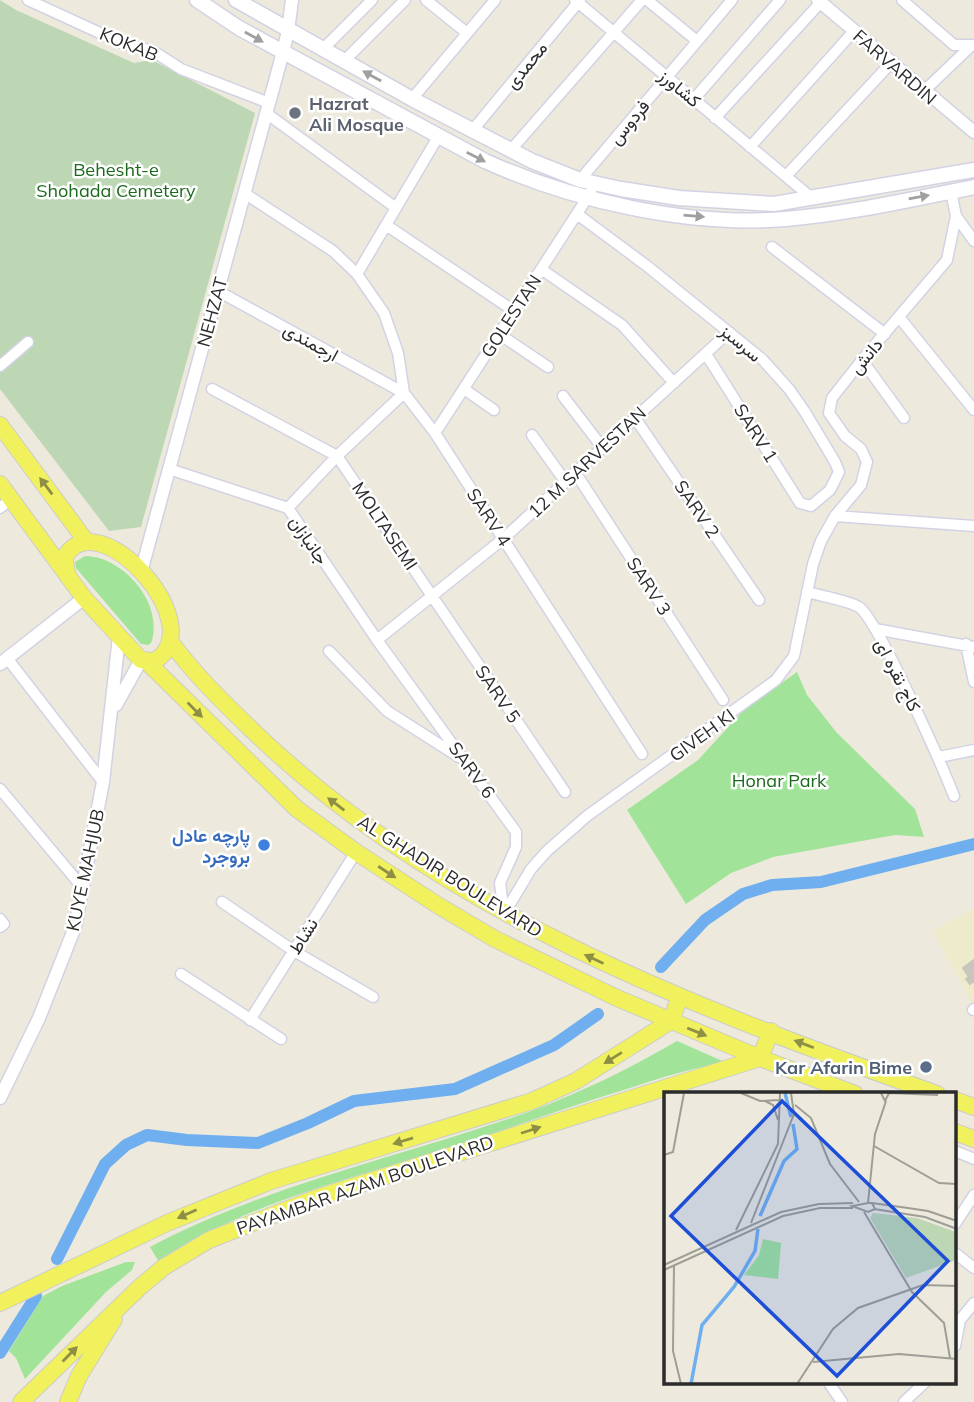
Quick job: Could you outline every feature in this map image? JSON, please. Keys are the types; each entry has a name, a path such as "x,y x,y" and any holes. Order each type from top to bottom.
{"main road":[{"path":"197,0 239,29 438,137 520,177 587,198 684,215 763,220 814,216 974,187"},
{"path":"236,0 472,131 555,171 580,180 670,197 774,204 974,170"},
{"path":"0,425 86,541"},
{"path":"0,484 6,504 68,577"},
{"path":"68,577 66,555 75,546 86,541 113,548 141,572 163,601 170,627 170,641 165,654 159,659 144,661"},
{"name":"AL GHADIR BOULEVARD","path":"68,577 119,637 296,809 356,852 495,939 576,979 760,1058 850,1092"},
{"name":"AL GHADIR BOULEVARD","path":"170,641 190,668 310,784 374,831 504,914 558,942 680,996 932,1092"},
{"path":"671,1021 680,996"},
{"name":"PAYAMBAR AZAM BOULEVARD","path":"0,1303 167,1223 229,1197 550,1093 576,1081 671,1021"},
{"path":"760,1058 771,1031"},
{"name":"PAYAMBAR AZAM BOULEVARD","path":"21,1402 126,1299 188,1251 268,1215 760,1058"},
{"path":"956,1100 974,1107"},
{"path":"956,1132 974,1139"},
{"path":"68,1402 90,1356 126,1299"}],"street":[{"name":"KOKAB","path":"28,0 124,44 153,51 181,69 268,108 396,208"},
{"name":"NEHZAT","path":"141,572 283,52 292,0"},
{"path":"344,61 405,0"},
{"path":"426,0 467,33"},
{"path":"412,99 495,0"},
{"path":"510,150 642,0"},
{"path":"647,0 697,41"},
{"name":"فردوس","path":"580,180 732,0"},
{"path":"694,99 780,0"},
{"path":"902,0 954,45 972,45"},
{"path":"323,49 370,1"},
{"name":"کشاورز","path":"578,1 813,198"},
{"name":"محمدی","path":"472,131 578,1"},
{"path":"715,118 819,1"},
{"name":"FARVARDIN","path":"819,1 974,132"},
{"path":"750,146 854,31"},
{"path":"924,91 972,45"},
{"path":"786,176 891,63"},
{"path":"357,274 438,137"},
{"name":"GOLESTAN","path":"435,433 596,183"},
{"name":"دانش","path":"829,413 832,398 947,260 956,216 950,191"},
{"name":"SARV 4","path":"244,193 333,251 357,274 384,313 398,353 404,393 435,433 642,754"},
{"name":"سرسبز","path":"577,214 647,266 762,359 789,389 839,472 830,490 811,506"},
{"path":"956,216 974,241"},
{"path":"386,225 514,311"},
{"path":"772,247 885,334"},
{"path":"541,269 622,325 674,383"},
{"name":"ارجمندی","path":"218,290 404,393"},
{"path":"899,317 974,410"},
{"name":"12 M SARVESTAN","path":"377,640 503,540 729,332"},
{"path":"499,334 548,367"},
{"path":"0,366 28,342"},
{"name":"SARV 1","path":"706,354 800,503 811,506"},
{"path":"862,360 904,418"},
{"path":"212,388 337,456"},
{"path":"464,389 495,410"},
{"path":"288,508 337,456 404,393"},
{"path":"563,396 602,447"},
{"path":"812,426 829,413 845,436 861,449 867,462 861,485 835,516"},
{"name":"SARV 2","path":"635,418 759,600"},
{"path":"532,435 565,481"},
{"name":"MOLTASEMI","path":"337,456 432,595"},
{"name":"جانبازان","path":"169,469 288,508 377,640"},
{"name":"SARV 3","path":"575,472 723,700"},
{"path":"835,516 974,526"},
{"name":"GIVEH KI","path":"504,914 531,869 587,816 776,680 794,656 821,541 835,516"},
{"name":"کاج نقره ای","path":"807,592 860,608 875,629 939,757 954,796"},
{"name":"SARV 5","path":"432,595 565,792"},
{"path":"84,598 3,661 103,782"},
{"path":"875,629 970,645 974,682"},
{"name":"KUYE MAHJUB","path":"0,1098 39,1018 75,927 103,782 119,637"},
{"name":"SARV 6","path":"377,640 516,832 516,847 500,883 504,914"},
{"path":"329,650 387,711 465,760"},
{"path":"112,711 144,661"},
{"path":"939,757 974,750"},
{"path":"0,789 83,888"},
{"name":"نشاط","path":"250,1020 356,852"},
{"path":"222,902 294,951 373,997"},
{"path":"181,974 281,1039"},
{"path":"956,1151 974,1159"},
{"path":"956,1222 974,1195"},
{"path":"956,1254 974,1268"},
{"path":"970,1307 974,1321"},
{"path":"956,1341 960,1320 970,1307"},
{"path":"830,1384 842,1402"},
{"path":"904,1402 923,1384"}],"shaded area":[{"path":"974,908 974,1005 973,1006 933,931"}],"green space":[{"name":"Behesht-e Shohada Cemetery","path":"0,0 16,10 134,63 152,60 255,113 141,527 109,531 0,389"},
{"path":"85,556 113,564 138,585 152,613 154,628 151,643 141,644 76,568 75,562"},
{"name":"Honar Park","path":"797,672 807,695 837,733 915,809 924,837 895,835 773,857 731,873 686,904 627,810 698,760 743,711"},
{"path":"677,1041 727,1063 666,1076 272,1204 195,1240 159,1262 150,1247 195,1225 288,1188 547,1105 604,1080"},
{"path":"126,1262 135,1262 132,1270 106,1292 25,1379 16,1358 9,1351 43,1296"}],"building":[{"path":"974,960 974,983 973,981 970,984 963,968"}],"waterway":[{"path":"661,967 705,920 743,894 772,885 821,882 974,844"},
{"path":"57,1259 105,1164 126,1145 147,1135 187,1140 258,1143 354,1101 455,1089 554,1045 598,1014"},
{"path":"0,1353 36,1296"}],"place":[{"name":"Hazrat Ali Mosque","path":"295,113"},
{"name":"پارچه عادل بروجرد","path":"264,845"},
{"name":"Kar Afarin Bime","path":"926,1067"}]}
